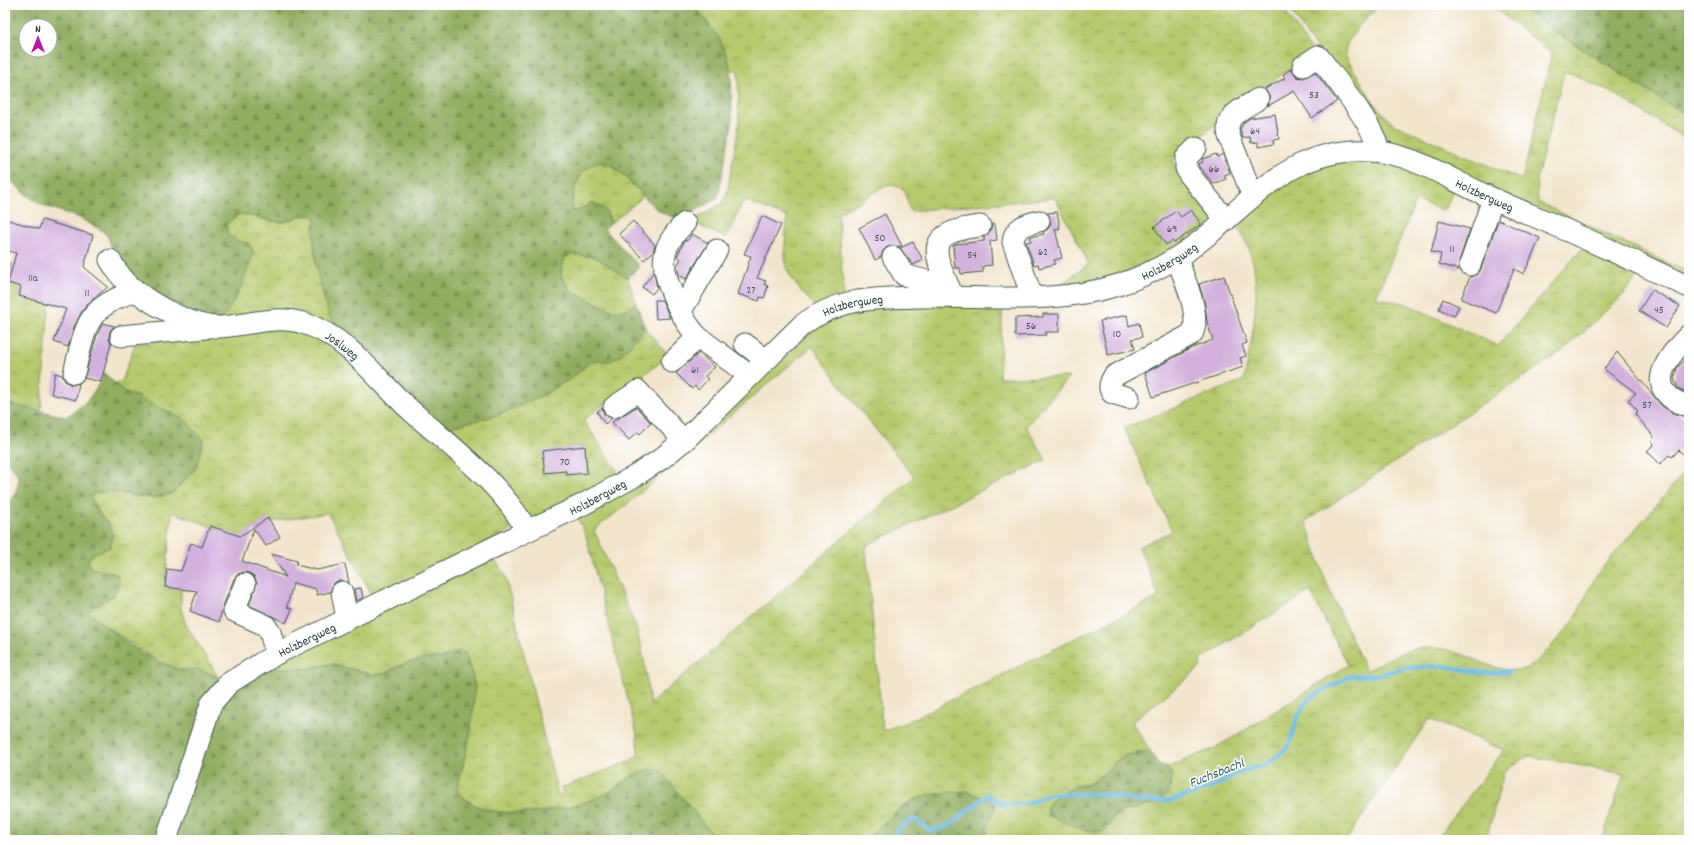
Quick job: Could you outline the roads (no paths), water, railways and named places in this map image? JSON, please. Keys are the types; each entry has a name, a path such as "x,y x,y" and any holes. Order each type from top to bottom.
{"street":[{"path":"1303,66 1318,56 1345,91 1374,135 1378,144 1378,151"},
{"path":"1253,197 1229,136 1227,127 1232,116 1258,99"},
{"path":"1196,148 1186,158 1186,168 1189,174 1226,220"},
{"name":"Holzbergweg","path":"166,840 211,704 229,683 276,654 527,530 582,505 635,476 661,459 684,440 801,326 819,313 833,307 870,299 951,292 1032,297 1073,294 1110,287 1143,275 1177,258 1226,220 1281,174 1306,161 1337,152 1378,151 1423,165 1494,199 1580,236 1689,287"},
{"path":"1470,265 1494,199"},
{"path":"1032,297 1014,249 1013,238 1022,227 1039,221"},
{"path":"685,222 671,240 664,262 667,278 681,311 692,330 698,337 750,376"},
{"path":"951,292 937,257 939,243 946,234 953,230 980,226"},
{"path":"681,311 717,250"},
{"path":"893,257 904,275 951,292"},
{"path":"1129,398 1112,394 1109,389 1110,382 1114,376 1192,334 1195,328 1196,320 1194,310 1177,258"},
{"name":"Joslweg","path":"110,260 116,271 136,291 158,306 201,325 219,327 274,319 285,320 307,324 332,337 359,358 404,404 501,493 519,515 527,530"},
{"path":"74,372 90,320 106,303 119,296 136,291"},
{"path":"121,336 219,327"},
{"path":"1689,336 1675,351 1664,370 1662,380 1664,391 1667,395 1689,406"},
{"path":"672,362 698,337"},
{"path":"745,344 766,360"},
{"path":"614,407 638,391 684,440"},
{"path":"245,584 234,611 265,625 270,632 276,654"},
{"path":"342,592 347,619"}],"waterway":[{"name":"Fuchsbachl","path":"892,840 900,827 914,819 932,831 950,825 987,795 1005,805 1030,803 1049,794 1098,794 1139,801 1170,801 1216,786 1239,772 1268,764 1289,746 1297,718 1309,698 1351,676 1377,675 1404,668 1445,666 1481,673 1509,672"}]}
